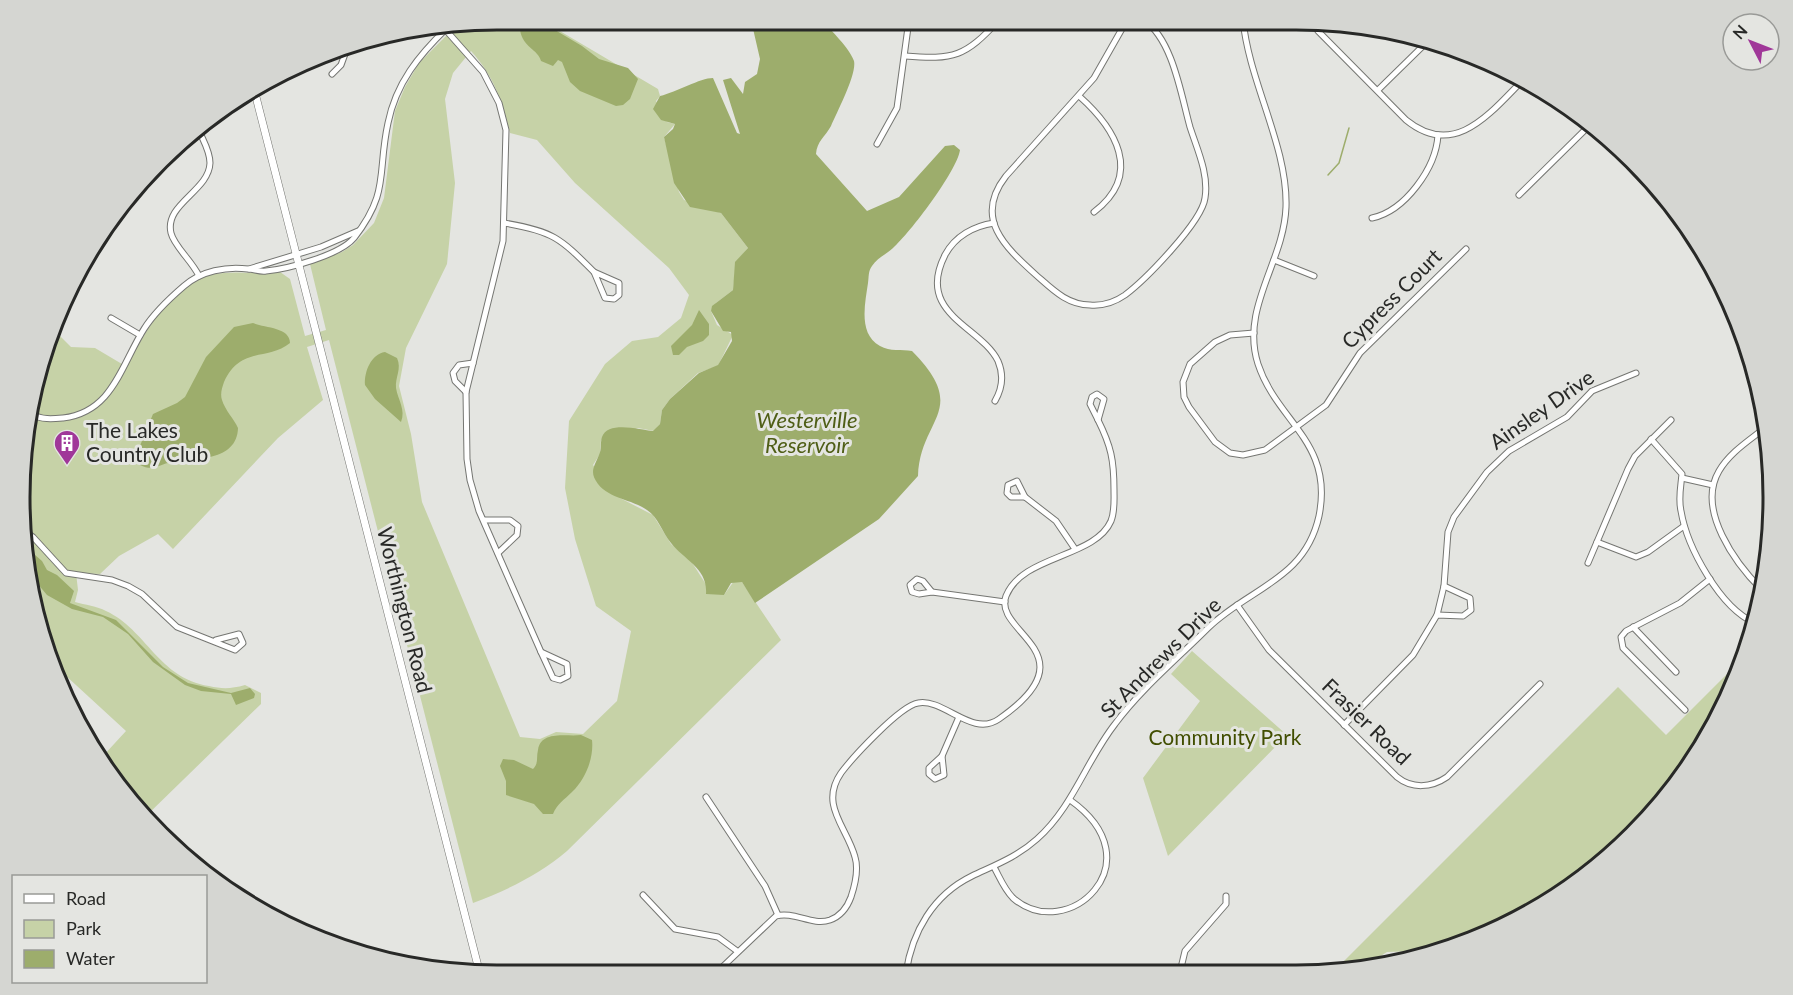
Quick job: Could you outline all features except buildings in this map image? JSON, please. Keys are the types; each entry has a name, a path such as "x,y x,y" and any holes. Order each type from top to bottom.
{"main road":[{"name":"Worthington Road","path":"256,98 478,964"}],"street":[{"path":"877,144 897,108 908,30"},
{"path":"905,56 936,59 958,56 978,44 990,30"},
{"path":"1121,30 1097,73 1079,96 1003,179 993,203 994,223 1008,249 1056,292 1075,303 1096,305 1125,294 1198,218 1205,198 1204,175 1169,55 1155,30"},
{"name":"St Andrews Drive","path":"907,965 910,950 917,933 935,905 961,882 1016,855 1037,839 1070,800 1104,738 1120,717 1211,626 1237,605 1269,586 1292,568 1303,554 1316,527 1321,501 1320,476 1310,445 1264,380 1256,359 1254,333 1256,308 1274,260 1285,220 1286,191 1247,47 1244,30"},
{"path":"1318,31 1410,123 1438,135 1455,134 1473,127 1517,86"},
{"path":"448,33 483,72 504,119 507,141 504,223 495,280 466,392 470,480 498,554 541,652 553,678 565,679 569,673 567,664 541,652"},
{"path":"37,416 49,419 68,418 97,406 110,392 140,335 168,302 199,276 213,271 249,269 268,271 341,249 360,230 378,199 387,128 398,93 418,58 441,34"},
{"path":"1378,90 1421,48"},
{"path":"332,74 341,65 344,56"},
{"path":"1079,96 1111,129 1120,156 1120,173 1115,185 1105,203 1094,212"},
{"path":"1519,195 1584,130"},
{"path":"1372,218 1388,212 1425,176 1434,157 1438,135"},
{"path":"199,276 191,260 175,241 170,228 176,211 199,187 209,170 209,152 202,136"},
{"path":"504,223 536,228 555,237 594,272 619,283 619,295 614,299 605,298 594,272"},
{"path":"994,223 975,228 956,240 943,258 939,278 941,296 949,312 990,351 999,364 1001,382 995,401"},
{"path":"249,269 329,244 360,230"},
{"name":"Cypress Court","path":"1254,333 1226,336 1194,358 1184,378 1186,400 1217,444 1237,454 1251,455 1265,450 1329,401 1360,353 1466,249"},
{"path":"1274,260 1314,276"},
{"path":"111,318 140,335"},
{"path":"466,392 455,381 453,373 459,365 473,363"},
{"name":"Ainsley Drive","path":"1344,725 1425,640 1437,615 1444,586 1445,549 1451,524 1493,465 1519,444 1567,417 1592,391 1636,373"},
{"path":"724,965 771,918 778,915 824,921 835,918 847,906 855,883 856,861 836,818 832,803 837,780 849,764 896,717 914,704 928,703 979,723 994,722 1032,688 1041,666 1038,657 1006,609 1005,602 1009,590 1019,578 1075,549 1105,530 1113,509 1113,452 1098,420"},
{"path":"1588,563 1628,469 1651,439 1671,420"},
{"path":"1755,582 1725,539 1714,511 1713,485 1727,461 1759,433"},
{"path":"1651,439 1681,472 1679,498 1684,526 1710,579 1733,608 1747,618"},
{"path":"1682,478 1713,485"},
{"path":"1025,497 1056,521 1075,549"},
{"path":"484,520 510,520 518,526 517,535 498,554"},
{"path":"1597,542 1636,557 1648,552 1684,526"},
{"path":"32,536 66,573 123,584 142,594 177,627 216,640 235,650 243,643 238,634 216,640"},
{"path":"1685,710 1623,648 1621,637 1633,627 1680,603 1710,579"},
{"path":"1437,615 1451,613 1463,616 1472,609 1471,600 1466,595 1444,586"},
{"path":"932,592 1005,602"},
{"name":"Frasier Road","path":"1237,605 1269,650 1402,781 1415,786 1429,786 1452,773 1540,684"},
{"path":"1633,627 1676,672"},
{"path":"942,756 959,717"},
{"path":"706,797 772,899 778,915"},
{"path":"994,867 1012,897 1029,907 1060,911 1087,898 1103,875 1107,858 1106,843 1094,820 1070,800"},
{"path":"643,895 675,928 718,937 737,951"},
{"path":"1181,965 1185,951 1226,904 1226,896"}],"green space":[{"path":"558,30 658,89 660,96 656,101 667,122 675,124 664,137 679,192 684,200 721,213 748,248 736,262 733,290 716,303 711,311 717,325 733,335 718,366 698,373 670,399 662,410 660,424 654,431 638,428 601,440 600,454 593,465 620,498 653,515 671,544 691,561 707,586 724,595 734,581 742,582 781,640 567,851 522,881 473,903 329,340 307,347 323,400 278,438 173,549 158,534 119,556 100,574 76,573 78,590 75,602 102,609 120,619 177,674 209,686 227,688 245,685 261,693 261,704 151,811 106,752 126,731 66,676 55,648 39,589 31,528 31,467 34,436 46,377 60,336 71,347 95,348 127,367 154,321 177,294 191,283 207,276 238,272 280,272 290,279 305,336 326,330 310,264 342,252 353,245 374,223 384,198 395,111 419,63 449,33","holes":["471,51 496,89 510,133 537,140 575,183 669,268 689,295 681,318 658,337 632,341 605,364 569,421 565,488 575,539 596,606 631,631 617,701 583,734 556,732 540,739 520,737 422,502 411,434 399,386 406,348 447,264 455,183 445,99 453,73"]},
{"name":"Community Park","path":"1192,651 1287,735 1168,856 1143,778 1200,701 1171,674"},
{"path":"1728,673 1700,731 1666,782 1626,828 1580,868 1529,902 1474,929 1416,949 1387,952 1378,957 1343,962 1618,687 1666,735"}],"water":[{"path":"520,30 555,30 599,59 628,68 638,79 630,99 623,105 616,106 580,91 570,82 562,62 558,60 553,66 541,61"},
{"name":"Westerville Reservoir","path":"753,30 831,30 852,56 854,67 850,84 816,154 867,211 899,197 945,146 954,145 960,150 951,172 921,216 901,240 877,261 869,274 865,318 868,334 880,346 912,351 929,371 938,388 940,401 938,414 926,440 918,476 879,519 755,603 742,582 731,583 724,595 706,594 706,585 699,571 671,543 651,513 641,506 608,493 595,480 593,473 605,432 618,427 653,431 660,424 662,410 670,399 699,373 718,365 732,341 731,332 723,331 711,311 712,306 733,290 735,262 748,248 721,213 690,207 674,183 664,137 675,124 661,120 653,109 660,96 713,78 737,133 740,134 723,80 731,78 743,94 745,82 757,74 760,59"},
{"path":"699,310 709,324 709,335 703,341 687,347 679,355 673,355 671,346 692,325"},
{"path":"253,323 281,331 289,338 290,343 273,352 238,363 224,382 222,400 238,428 236,439 230,447 213,456 172,462 153,468 140,465 137,453 153,414 185,397 206,357 234,327"},
{"path":"385,352 397,358 398,362 396,388 402,409 401,422 375,399 365,385 369,364 380,353"},
{"path":"33,554 42,561 47,570 57,575 74,591 70,603 116,620 163,667 188,683 231,693 250,688 255,694 254,698 236,705 231,694 201,691 185,685 153,662 128,634 103,617 72,609 47,595 38,584"},
{"path":"581,735 592,740 592,753 588,768 577,787 553,814 543,814 534,804 506,795 506,781 500,766 503,759 514,760 533,769 537,762 540,744 544,740 555,736"}],"waterway":[{"path":"1328,175 1339,163 1349,128"}],"place":[{"name":"The Lakes Country Club","path":"67,466"}]}
